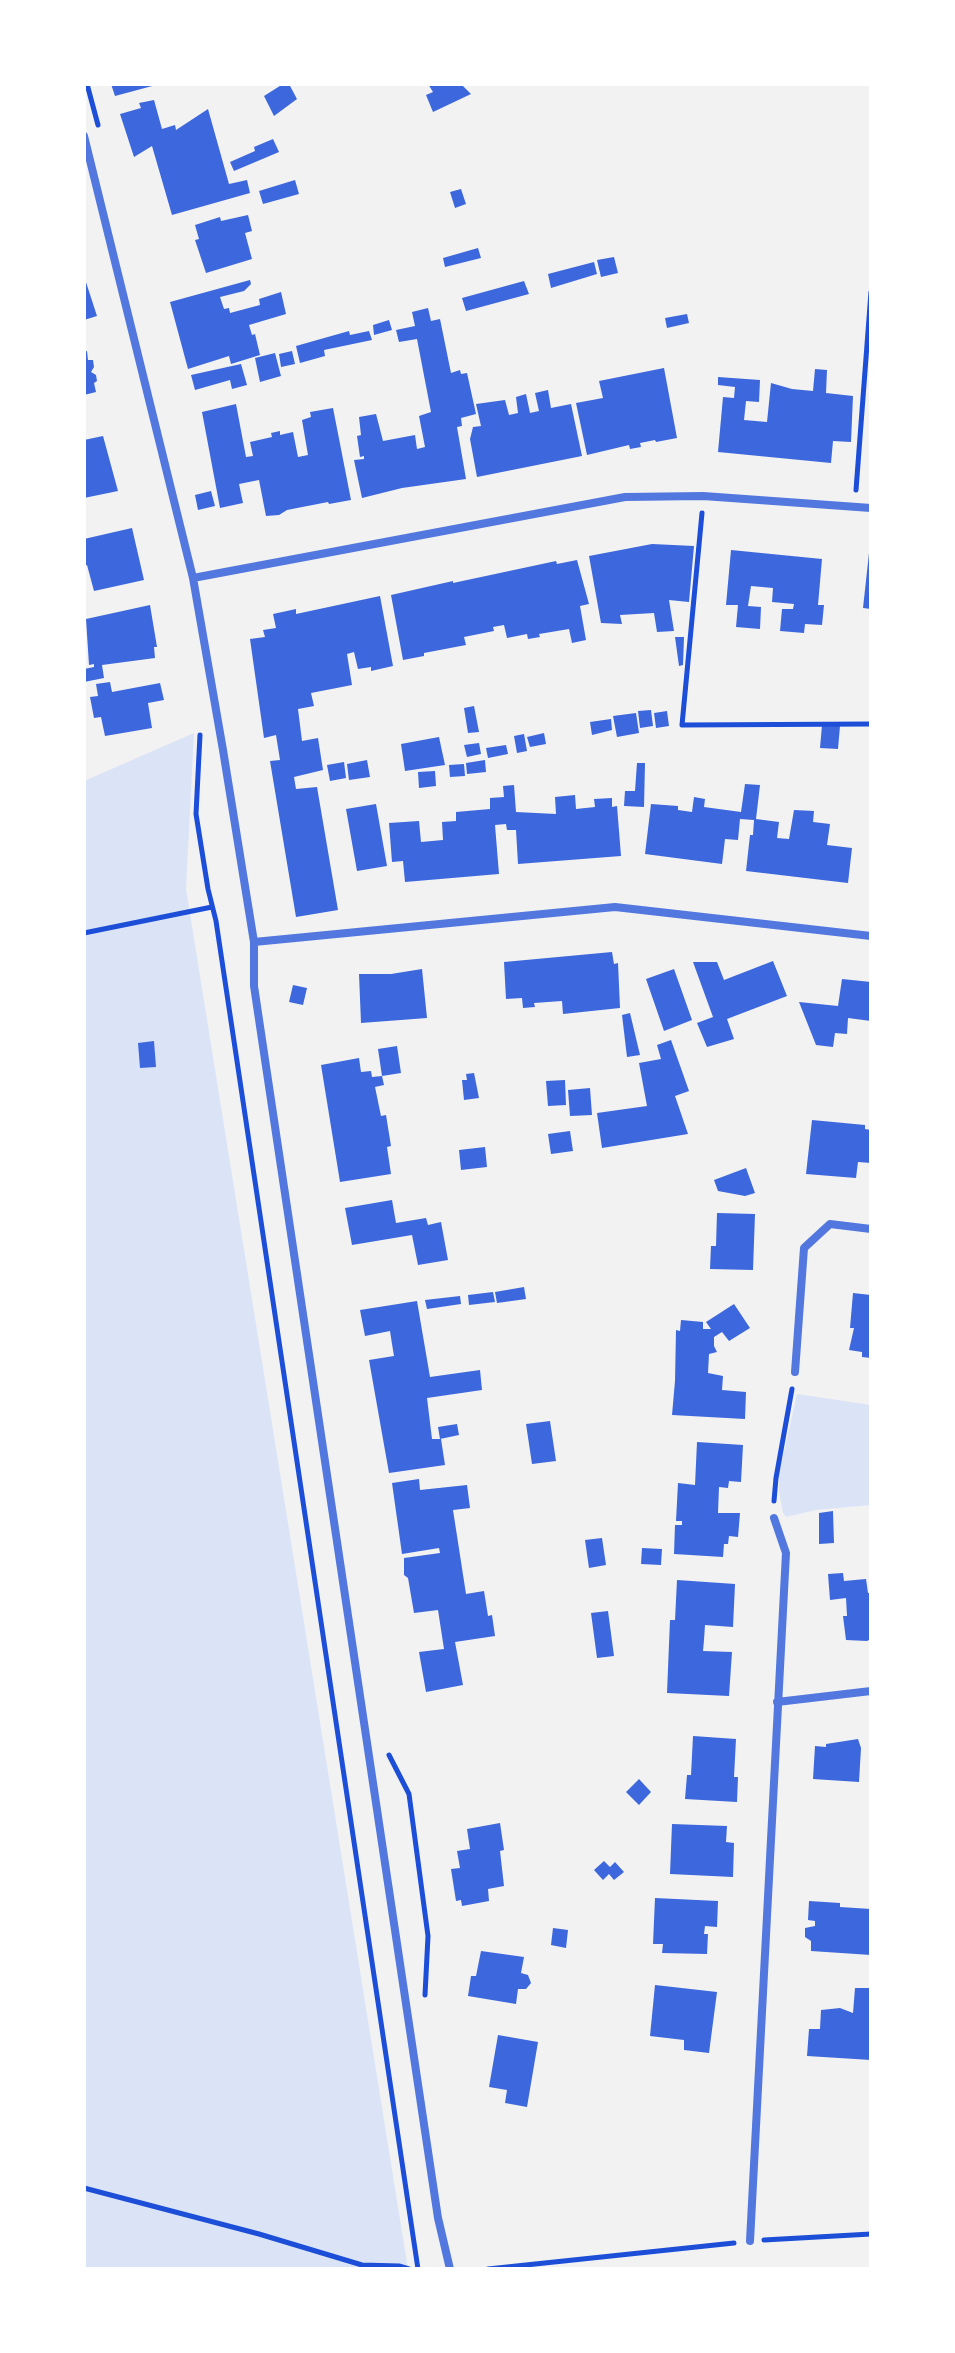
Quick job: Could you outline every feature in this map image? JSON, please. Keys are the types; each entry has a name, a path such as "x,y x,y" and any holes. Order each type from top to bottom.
{"street":[{"path":"84,136 193,578 254,942 254,986 438,2218 450,2269"},
{"path":"193,578 625,497 703,496 871,508"},
{"path":"254,942 615,907 871,936"},
{"path":"795,1372 804,1248 830,1224 871,1229"},
{"path":"750,2241 786,1553 774,1518"},
{"path":"777,1702 871,1691"}],"path":[{"path":"855,507 871,292"},
{"path":"703,496 682,725 871,724"},
{"path":"199,722 201,736 196,814 220,946 418,2269"},
{"path":"84,933 211,907"},
{"path":"774,1518 776,1478 795,1372"},
{"path":"84,2188 362,2265 409,2269"},
{"path":"488,2269 750,2241 871,2234"}],"shaded area":[{"path":"194,733 186,889 408,2269 84,2269 84,781"},
{"path":"797,1394 871,1405 871,1505 816,1510 786,1517 783,1513 779,1474"}],"building":[{"path":"111,84 156,84 156,85 115,96"},
{"path":"283,84 289,84 297,99 274,116 264,96"},
{"path":"428,84 461,84 471,94 433,112 426,95 433,92"},
{"path":"154,100 162,129 175,125 176,130 208,109 229,184 247,180 250,193 172,215 152,146 134,157 120,114 141,108 139,103"},
{"path":"273,139 279,152 234,171 230,162"},
{"path":"295,180 299,194 263,204 259,191"},
{"path":"461,189 466,204 455,208 450,192"},
{"path":"248,215 252,231 245,233 252,259 206,273 195,240 199,239 195,225 220,217 221,221"},
{"path":"478,248 481,258 445,267 443,258"},
{"path":"614,257 618,273 601,277 597,260"},
{"path":"594,262 597,274 551,288 548,274"},
{"path":"84,276 97,316 84,320"},
{"path":"250,280 251,284 244,291 220,297 224,309 229,308 230,313 260,305 259,299 281,292 286,314 249,325 252,335 255,334 260,355 231,364 229,356 188,369 170,302"},
{"path":"524,281 529,294 466,311 462,298"},
{"path":"428,308 431,321 440,319 451,373 460,370 461,374 467,373 476,414 461,418 462,426 457,427 466,479 402,488 362,498 354,460 364,459 364,456 360,457 357,436 361,435 359,417 376,414 383,441 415,435 417,449 425,447 419,416 431,412 417,339 399,342 396,330 415,326 412,312"},
{"path":"687,314 689,323 667,328 665,318"},
{"path":"389,320 392,330 374,335 373,325"},
{"path":"349,331 350,335 369,331 372,340 324,350 325,356 300,363 296,346"},
{"path":"87,351 88,360 93,360 91,372 96,375 97,381 94,383 96,392 84,395 84,352"},
{"path":"292,351 295,364 281,367 279,354"},
{"path":"275,353 281,376 260,382 255,358"},
{"path":"241,364 247,385 232,389 230,380 195,390 191,375"},
{"path":"664,368 677,438 587,455 576,403 603,398 599,381"},
{"path":"815,369 827,370 826,393 853,396 851,442 833,441 831,463 718,452 723,397 734,398 735,387 718,385 718,377 760,380 759,402 746,401 744,420 767,422 771,383 813,391"},
{"path":"548,390 551,408 571,404 582,456 477,477 470,439 473,427 481,426 476,404 505,400 509,415 518,413 516,397 526,394 530,413 539,411 535,393"},
{"path":"236,404 246,457 253,456 250,442 272,437 271,433 280,431 280,435 293,432 298,457 308,455 302,420 311,417 310,412 333,408 351,500 266,516 259,480 239,484 243,503 220,508 202,412"},
{"path":"103,436 118,491 84,498 84,440"},
{"path":"211,491 215,506 198,510 195,495"},
{"path":"132,528 144,580 94,591 87,565 84,566 84,539"},
{"path":"652,544 694,546 689,602 669,600 674,631 657,632 654,613 620,615 622,624 601,623 589,556"},
{"path":"731,550 822,559 818,605 824,605 822,625 805,624 804,633 780,631 782,609 793,609 794,604 772,602 773,588 751,586 748,606 761,607 760,629 736,627 738,605 726,605"},
{"path":"871,553 871,609 863,608"},
{"path":"577,560 589,604 580,606 586,640 572,643 569,629 528,639 527,634 507,638 504,625 493,627 494,631 464,637 466,645 403,660 391,595 556,561 557,564"},
{"path":"380,596 393,666 371,671 371,667 358,669 354,652 347,654 352,685 311,693 314,706 298,709 302,741 318,738 323,770 294,777 296,789 317,787 338,910 296,917 270,761 280,760 276,735 264,738 250,639 265,637 263,630 276,628 273,614 296,609 296,614"},
{"path":"150,605 157,647 154,647 155,658 102,665 104,678 84,682 84,669 94,667 94,664 89,665 86,619"},
{"path":"675,637 684,637 683,665 679,666"},
{"path":"110,682 112,692 160,683 164,700 148,703 152,728 105,736 101,717 94,718 90,697 98,696 96,684"},
{"path":"474,706 479,732 468,733 464,708"},
{"path":"651,710 653,726 640,728 638,711"},
{"path":"667,711 669,726 656,728 654,713"},
{"path":"636,713 639,733 617,737 613,716"},
{"path":"611,719 612,730 592,735 590,722"},
{"path":"822,725 840,726 838,749 820,748"},
{"path":"544,733 546,744 530,747 527,737"},
{"path":"524,734 527,751 517,753 514,736"},
{"path":"439,737 445,765 405,771 401,744"},
{"path":"479,743 481,754 467,757 464,745"},
{"path":"506,745 508,754 488,758 486,748"},
{"path":"367,760 370,777 349,780 347,764"},
{"path":"485,760 486,772 467,774 466,763"},
{"path":"344,762 346,778 330,781 327,765"},
{"path":"637,763 645,763 644,807 624,806 625,791 635,791"},
{"path":"464,764 465,776 450,777 449,765"},
{"path":"435,771 436,786 419,788 418,772"},
{"path":"745,784 760,785 756,819 779,822 777,838 789,839 794,810 814,811 813,822 830,824 827,845 852,848 848,883 746,871 754,820 740,819 738,840 725,839 722,864 645,854 651,804 678,806 678,810 692,812 694,797 705,799 704,807 741,812"},
{"path":"514,785 516,812 556,814 555,797 575,795 576,809 595,807 594,799 612,798 612,807 617,806 621,856 518,864 516,830 507,830 506,824 495,825 499,874 405,882 403,861 392,862 389,823 419,821 421,842 443,840 442,822 456,821 456,812 490,809 490,798 504,797 503,786"},
{"path":"376,804 387,866 357,871 346,809"},
{"path":"612,952 614,964 618,963 620,1008 563,1014 562,1001 534,1003 535,1007 523,1008 522,998 506,999 504,962"},
{"path":"773,961 787,996 727,1019 734,1039 707,1047 697,1023 713,1017 693,962 717,962 724,980"},
{"path":"422,969 427,1018 361,1023 359,974 391,974"},
{"path":"674,969 692,1020 664,1031 646,979"},
{"path":"842,979 871,982 871,1021 848,1018 847,1034 835,1033 833,1047 816,1045 799,1002 838,1006"},
{"path":"293,985 307,988 303,1005 289,1002"},
{"path":"630,1013 640,1055 627,1057 622,1015"},
{"path":"671,1040 689,1091 675,1096 688,1134 602,1148 597,1113 647,1106 639,1063 661,1059 657,1045"},
{"path":"154,1041 156,1067 140,1068 138,1043"},
{"path":"397,1046 401,1073 382,1076 378,1049"},
{"path":"359,1058 361,1072 371,1071 372,1077 382,1076 384,1085 375,1087 381,1116 386,1115 391,1174 340,1182 321,1065"},
{"path":"474,1073 479,1098 464,1100 462,1080 467,1080 466,1074"},
{"path":"565,1080 566,1105 548,1106 546,1081"},
{"path":"590,1088 592,1115 570,1116 568,1090"},
{"path":"812,1120 865,1125 865,1129 871,1130 871,1163 858,1162 856,1178 806,1174"},
{"path":"570,1131 573,1151 551,1154 548,1134"},
{"path":"485,1147 487,1167 461,1170 459,1150"},
{"path":"746,1168 755,1193 745,1196 718,1191 714,1180"},
{"path":"392,1200 396,1223 426,1218 428,1225 441,1222 448,1260 418,1265 412,1235 352,1245 345,1208"},
{"path":"717,1213 755,1214 753,1270 710,1269 711,1246 716,1246"},
{"path":"524,1287 526,1299 497,1303 495,1292"},
{"path":"493,1292 495,1302 469,1305 468,1295"},
{"path":"853,1293 871,1295 871,1358 862,1357 862,1352 849,1350 854,1328 850,1328"},
{"path":"460,1296 461,1304 427,1309 425,1300"},
{"path":"417,1301 430,1377 480,1370 482,1390 427,1398 432,1439 441,1439 445,1465 389,1473 369,1360 394,1356 390,1331 365,1336 360,1310"},
{"path":"734,1304 750,1328 729,1341 722,1332 714,1337 717,1352 709,1354 708,1373 723,1376 722,1390 746,1392 745,1419 672,1415 676,1330 680,1331 681,1320 703,1322 703,1329 711,1329 706,1322"},
{"path":"550,1421 556,1461 532,1464 526,1424"},
{"path":"457,1424 459,1435 440,1439 438,1427"},
{"path":"697,1442 743,1445 741,1482 729,1481 728,1488 719,1487 718,1513 740,1513 738,1537 729,1536 728,1544 724,1544 723,1557 674,1554 675,1525 682,1525 682,1521 676,1521 678,1483 695,1485"},
{"path":"419,1479 420,1490 467,1485 470,1508 453,1510 466,1594 484,1591 495,1636 455,1642 463,1685 426,1692 419,1652 444,1649 438,1610 414,1613 408,1578 404,1575 404,1558 440,1553 439,1548 402,1554 392,1483"},
{"path":"833,1511 834,1543 819,1544 819,1513"},
{"path":"602,1538 606,1565 589,1568 585,1540"},
{"path":"642,1548 662,1549 661,1565 641,1564"},
{"path":"843,1573 844,1581 866,1579 868,1593 871,1593 871,1639 867,1641 846,1640 843,1616 847,1616 846,1598 830,1600 828,1574"},
{"path":"677,1580 735,1584 733,1627 705,1625 703,1651 732,1652 729,1696 667,1693 670,1620 675,1620"},
{"path":"608,1611 614,1656 597,1658 591,1613"},
{"path":"693,1736 736,1739 734,1777 738,1777 737,1802 685,1799 687,1775 691,1775"},
{"path":"858,1739 861,1748 859,1782 813,1779 815,1746 826,1747 826,1744"},
{"path":"639,1779 651,1792 639,1805 626,1792"},
{"path":"500,1823 504,1886 488,1889 489,1901 462,1906 461,1900 456,1901 451,1869 460,1868 457,1851 470,1849 467,1829"},
{"path":"672,1824 727,1826 726,1842 734,1843 733,1877 670,1874"},
{"path":"604,1861 610,1867 615,1862 624,1872 614,1880 609,1874 603,1880 594,1870"},
{"path":"655,1898 718,1901 717,1927 705,1926 704,1934 708,1934 707,1954 662,1953 663,1944 653,1944"},
{"path":"809,1901 871,1909 871,1955 811,1951 811,1941 805,1937 805,1928 815,1926 815,1921 808,1920"},
{"path":"553,1928 568,1930 566,1948 551,1945"},
{"path":"481,1951 524,1957 521,1973 528,1975 531,1983 526,1989 518,1989 516,2004 468,1996 471,1976 476,1976"},
{"path":"655,1985 717,1992 709,2053 684,2050 684,2040 650,2036"},
{"path":"855,1988 871,1988 871,2060 807,2056 809,2029 820,2029 821,2010 840,2008 853,2013"},
{"path":"498,2035 538,2042 527,2107 505,2103 507,2090 489,2087"}]}
